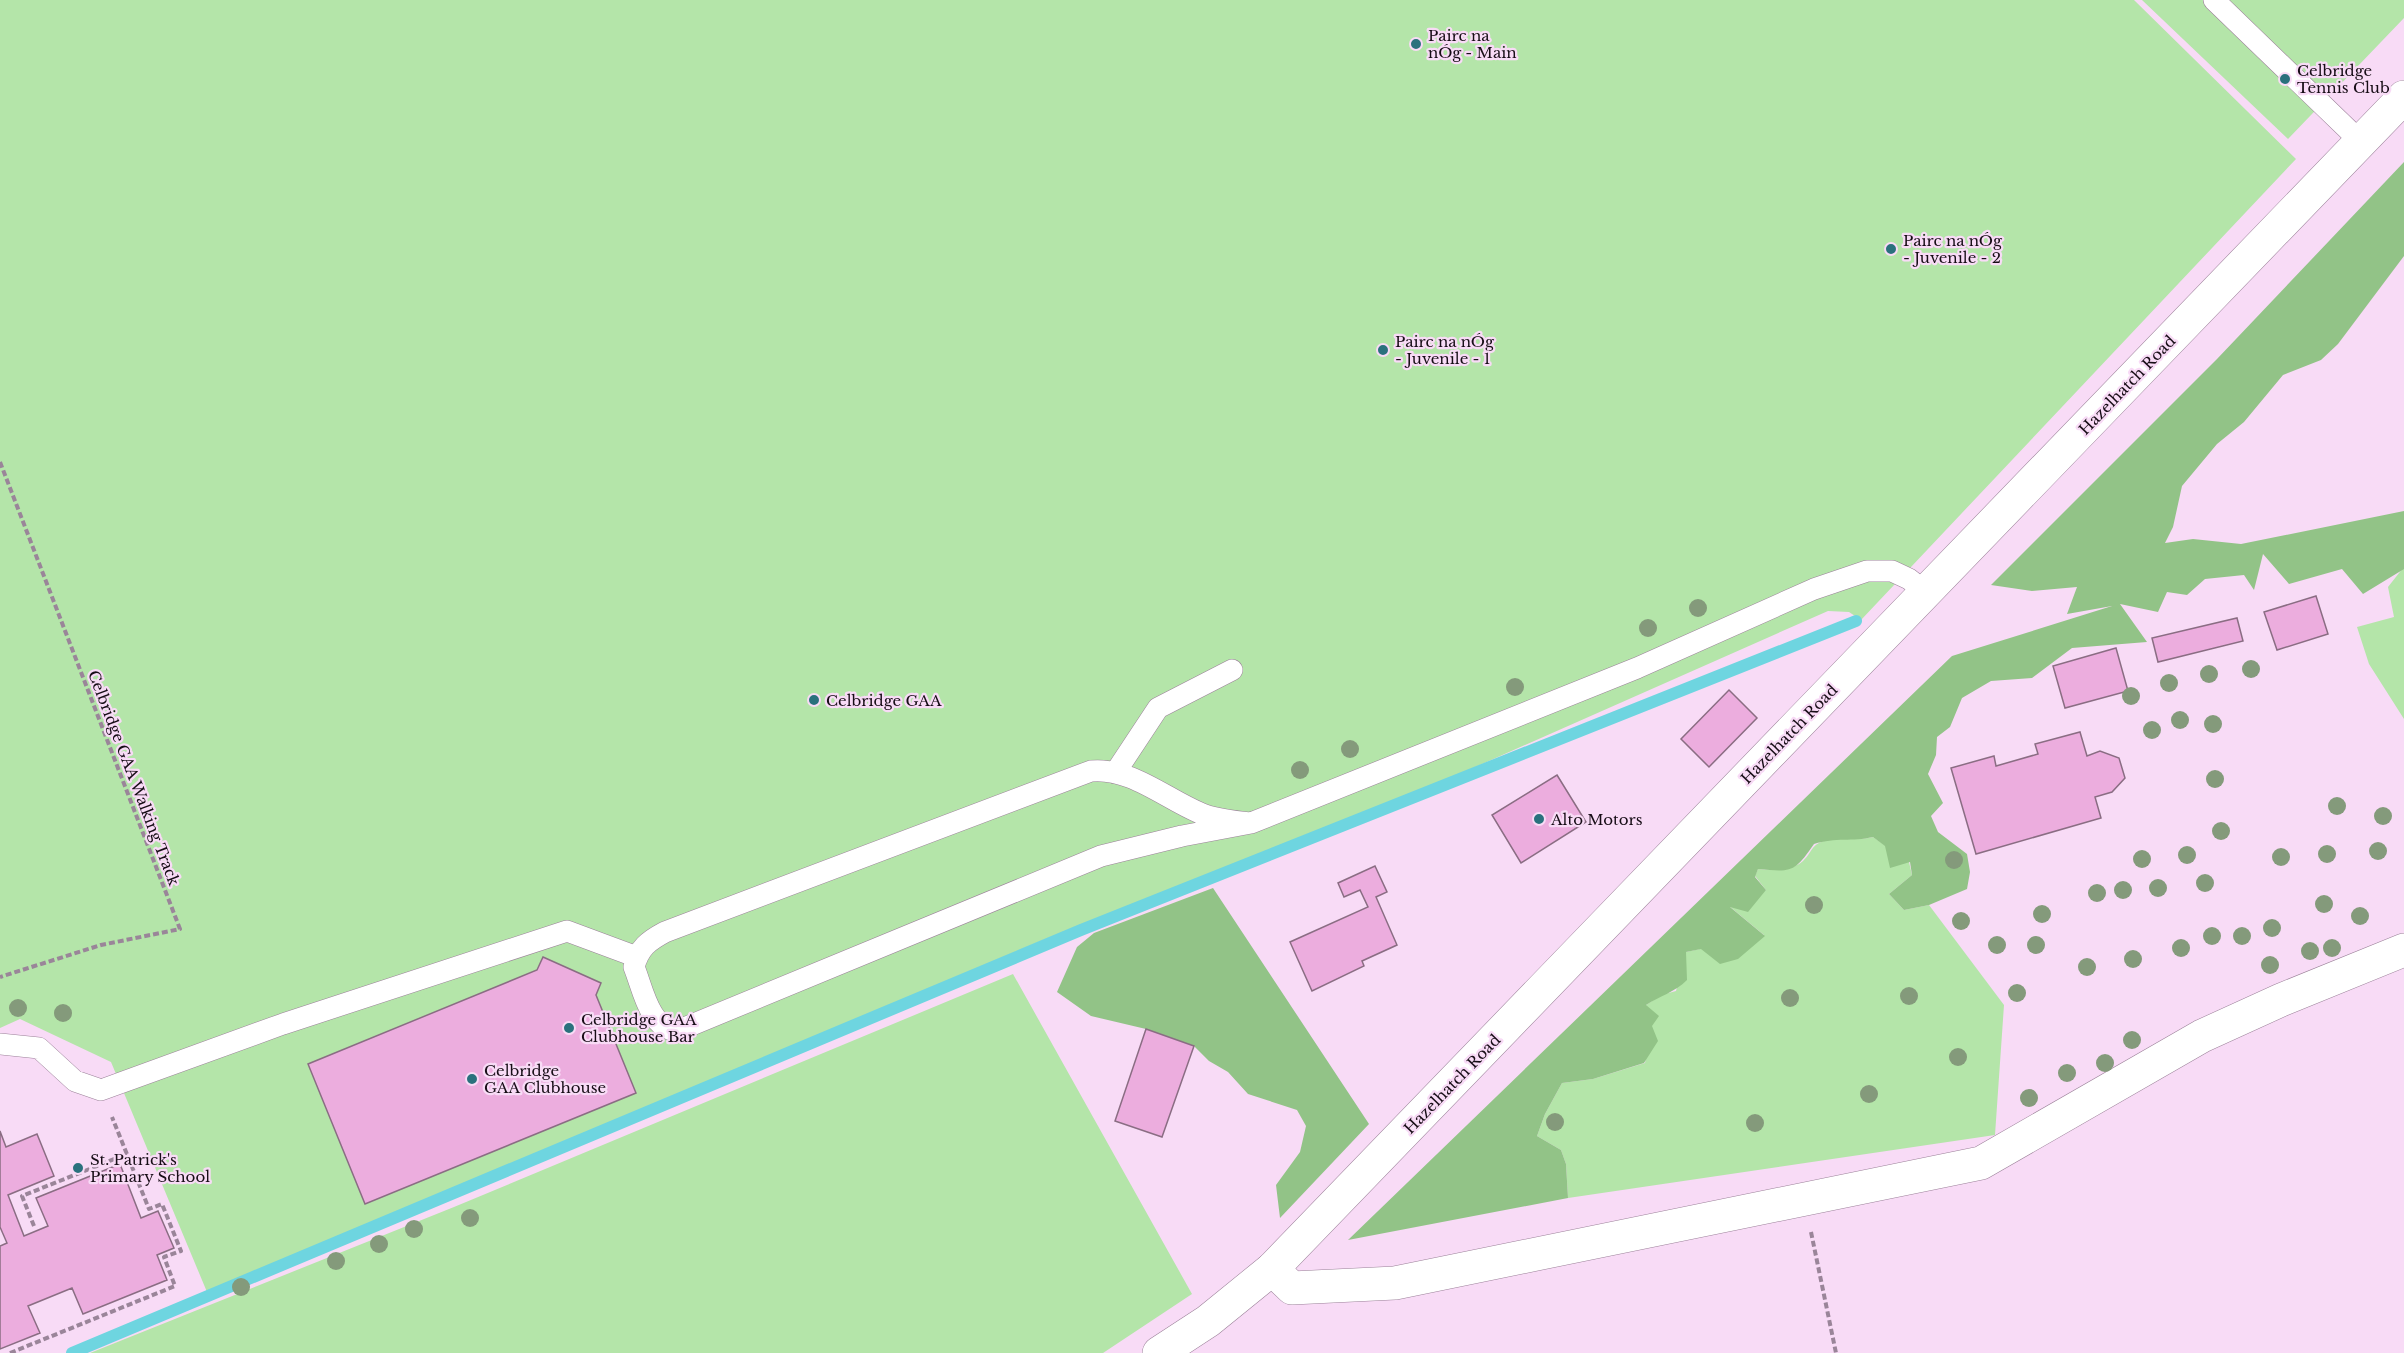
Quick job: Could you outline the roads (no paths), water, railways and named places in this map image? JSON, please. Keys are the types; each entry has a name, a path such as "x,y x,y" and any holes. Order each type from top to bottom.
{"main road":[{"name":"Hazelhatch Road","path":"1159,1353 1208,1321 1272,1269 2404,97"},
{"path":"1272,1269 1292,1288 1395,1283 1981,1163 2202,1036 2281,1000 2404,950"}],"lane":[{"path":"2214,0 2361,142"},
{"path":"1251,823 1202,814 1130,778 1104,770 1091,771 676,928 649,940 637,957 634,967 654,1018 668,1030 677,1031 1101,856 1182,836 1251,823 1637,668 1814,589 1867,572 1892,571 1909,579 1927,593"},
{"path":"1115,773 1158,708 1232,670"},
{"path":"0,1044 39,1048 75,1081 101,1090 283,1024 567,931 637,957"}],"waterway":[{"path":"72,1353 1081,930 1856,621"}],"place":[{"name":"Pairc na nÓg - Main","path":"1416,44"},
{"name":"Celbridge Tennis Club","path":"2285,79"},
{"name":"Pairc na nÓg - Juvenile - 2","path":"1891,249"},
{"name":"Pairc na nÓg - Juvenile - 1","path":"1383,350"},
{"name":"Celbridge GAA","path":"814,700"},
{"name":"Alto Motors","path":"1539,819"},
{"name":"Celbridge GAA Clubhouse Bar","path":"569,1028"},
{"name":"Celbridge GAA Clubhouse","path":"472,1079"},
{"name":"St. Patrick's Primary School","path":"78,1168"}]}
